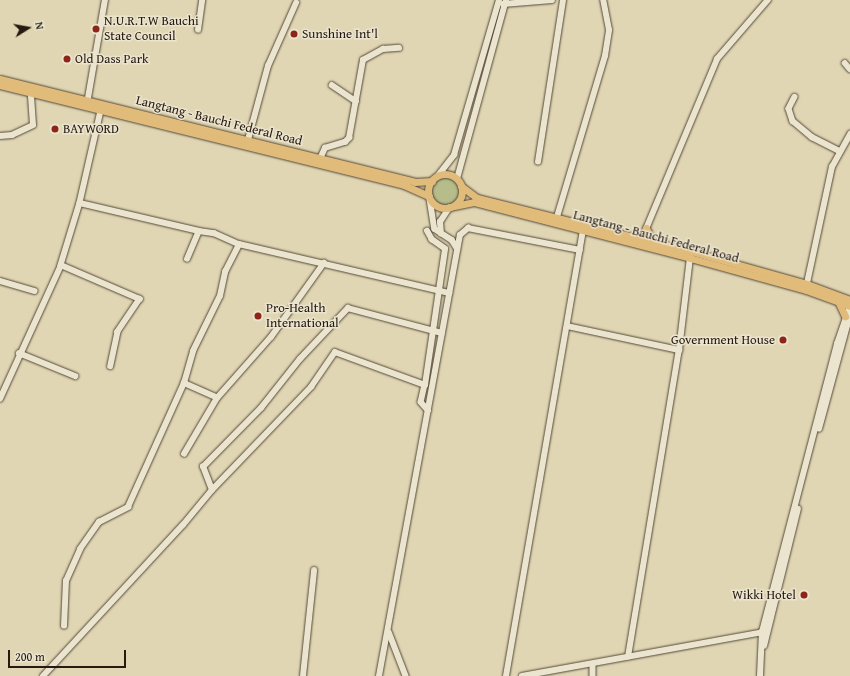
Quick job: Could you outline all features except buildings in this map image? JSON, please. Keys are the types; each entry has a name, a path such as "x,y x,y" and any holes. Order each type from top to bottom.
{"main road":[{"name":"Langtang - Bauchi Federal Road","path":"0,79 415,182 434,179"},
{"name":"Langtang - Bauchi Federal Road","path":"0,85 31,94 411,187 430,197"},
{"path":"447,175 457,179 461,186 460,200 451,207 438,207 430,197 434,179 447,175"},
{"name":"Langtang - Bauchi Federal Road","path":"461,186 477,198 557,217 583,227"},
{"name":"Langtang - Bauchi Federal Road","path":"451,207 474,202 583,227 641,242 690,258 806,287 850,306"},
{"path":"646,228 652,241"},
{"name":"Langtang - Bauchi Federal Road","path":"641,242 652,241 848,299"},
{"path":"838,301 849,316"}],"street":[{"path":"86,107 105,0"},
{"path":"198,30 202,0"},
{"path":"502,2 552,0"},
{"path":"538,162 556,64 563,0"},
{"path":"557,217 605,56 609,30 604,0"},
{"path":"641,242 717,59 768,0"},
{"path":"434,179 454,154 502,2"},
{"path":"457,179 502,2"},
{"path":"248,140 268,66 296,3"},
{"path":"320,159 325,148 346,142 349,138 363,60 382,49 399,48"},
{"path":"845,63 850,69"},
{"path":"332,86 356,101"},
{"path":"0,136 12,135 33,125 31,94"},
{"path":"795,97 789,108 793,121 812,137 840,151"},
{"path":"0,399 19,353 61,265 80,203 101,111"},
{"path":"806,287 832,167 850,134"},
{"path":"430,197 435,229 452,240 457,248"},
{"path":"80,203 199,231 214,233 239,244 449,293"},
{"path":"441,234 440,222 451,207"},
{"path":"506,676 583,227"},
{"path":"379,676 389,632 460,235 468,228 580,250"},
{"path":"187,260 199,231"},
{"path":"427,231 432,240 445,249 441,292 421,402 428,410"},
{"path":"64,626 66,581 80,549 99,522 128,507 184,383 193,351 220,296 225,272 239,244"},
{"path":"628,657 679,350 690,258"},
{"path":"184,454 217,398 271,337 324,263"},
{"path":"61,265 140,299 118,332 111,366"},
{"path":"0,281 35,291"},
{"path":"760,676 764,632 849,316 850,306 848,299"},
{"path":"212,490 203,467 261,408 300,359 348,308 442,333"},
{"path":"567,326 679,350"},
{"path":"43,676 184,525 212,490 311,387 335,352 425,385"},
{"path":"19,353 75,376"},
{"path":"184,383 217,398"},
{"path":"303,676 314,571"},
{"path":"389,632 406,676"},
{"path":"522,676 764,632"},
{"path":"764,632 764,676"},
{"path":"593,664 593,676"}],"green space":[{"path":"445,176 456,180 460,191 456,202 445,206 434,202 430,191 434,180"}],"place":[{"name":"N.U.R.T.W Bauchi State Council","path":"96,29"},
{"name":"Sunshine Int'l","path":"294,34"},
{"name":"Old Dass Park","path":"67,59"},
{"name":"BAYWORD","path":"55,129"},
{"name":"Pro-Health International","path":"258,316"},
{"name":"Government House","path":"783,340"},
{"name":"Wikki Hotel","path":"804,595"}]}
